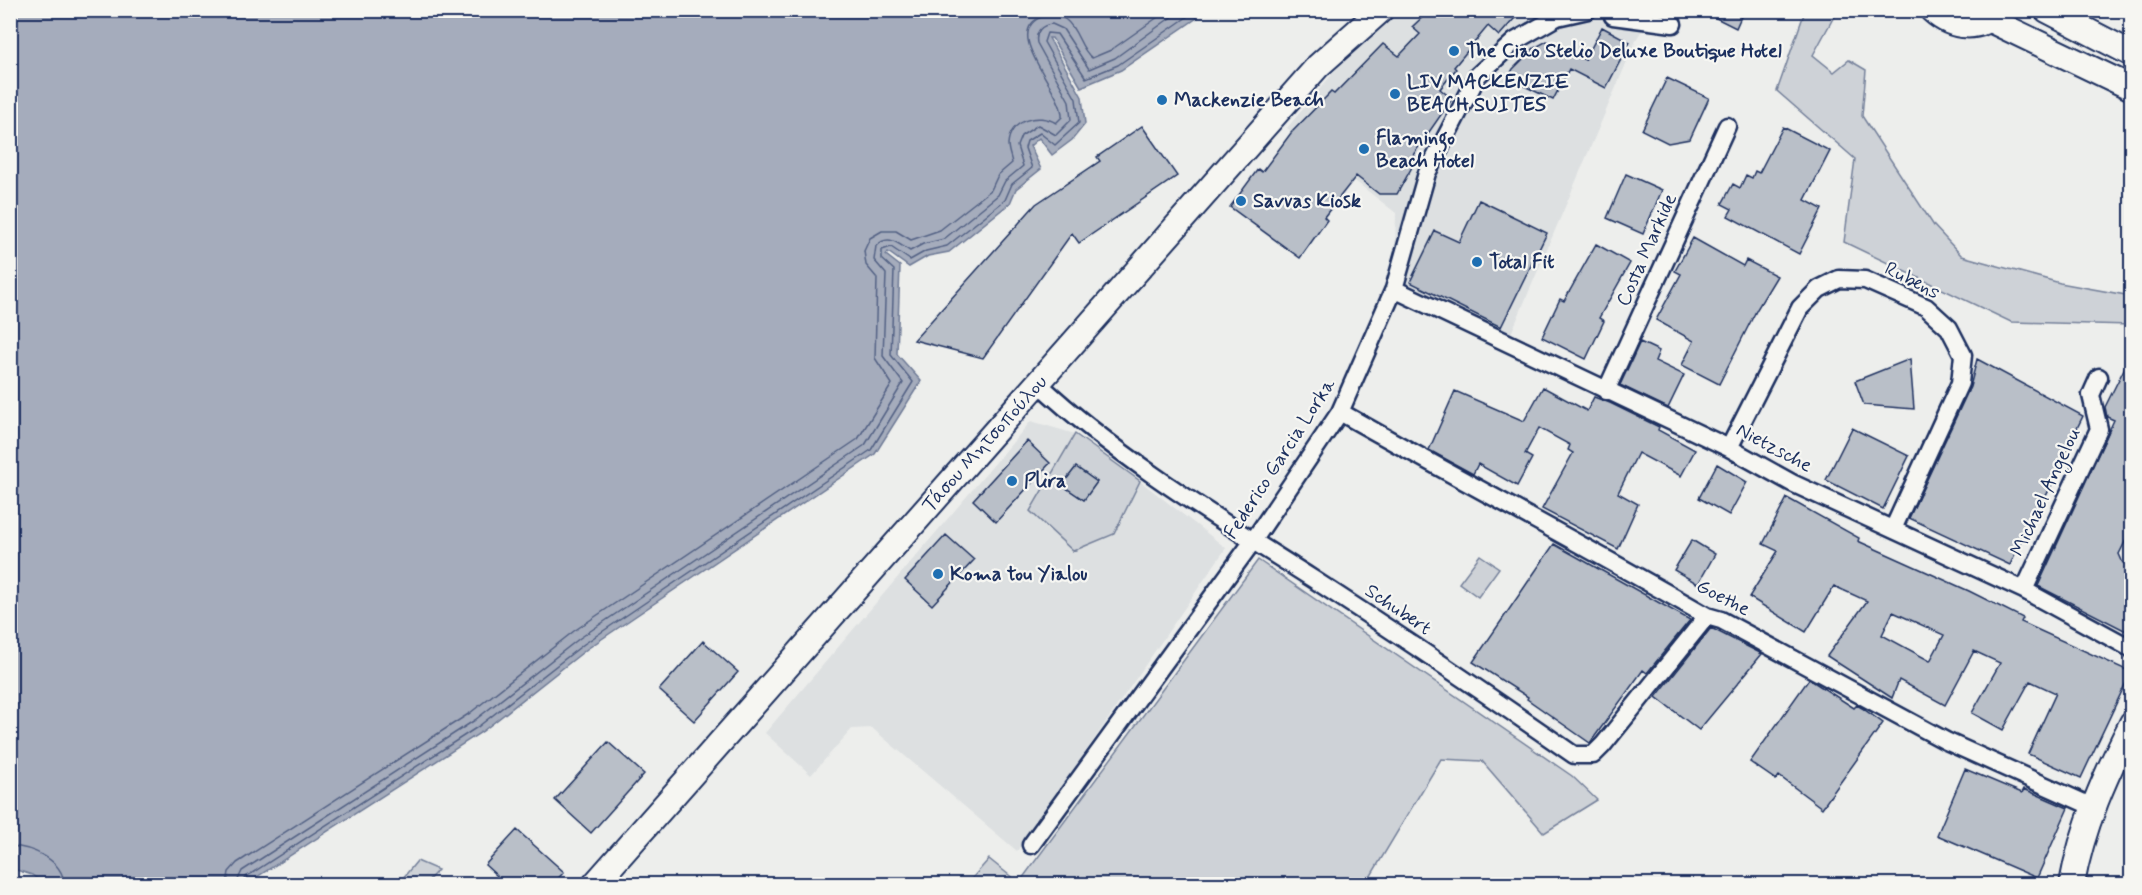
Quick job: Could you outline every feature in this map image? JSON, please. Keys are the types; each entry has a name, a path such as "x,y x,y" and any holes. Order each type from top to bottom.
{"street":[{"name":"Τάσου Μητσοπούλου","path":"595,885 1318,66 1381,10"},
{"name":"Federico Garcia Lorka","path":"1031,844 1253,541 1340,412 1395,289 1427,173 1478,75 1515,41 1557,17 1588,10"},
{"path":"1593,10 1673,24"},
{"path":"1932,10 1942,20 1958,26 1975,26 1995,15 2132,88"},
{"path":"2047,10 2132,54"},
{"name":"Costa Markide","path":"1606,391 1727,126"},
{"name":"Rubens","path":"1729,448 1800,308 1820,289 1839,279 1865,280 1926,307 1949,328 1963,355 1960,382 1893,529"},
{"name":"Nietzsche","path":"1395,289 1729,448 1792,483 2024,590 2132,649"},
{"name":"Michael Angelou","path":"2024,590 2099,429 2091,395 2099,377"},
{"name":"Schubert","path":"1039,384 1077,419 1158,479 1376,620 1574,755 1593,755 1603,745 1707,616"},
{"name":"Goethe","path":"1340,412 1465,483 1556,529 1707,616 1721,620 1946,741 2093,807"},
{"path":"2072,885 2077,856 2093,807 2132,723"}],"shaded area":[{"path":"1385,11 1655,11 1637,38 1507,343 1394,289 1396,213 1287,128"},
{"path":"1805,11 1837,11 1813,55 1834,72 1849,60 1866,70 1862,116 1934,226 1962,256 2060,283 2131,296 2131,325 2011,322 1844,242 1855,159 1777,91"},
{"path":"1031,421 1075,434 1030,511 1114,534 1140,481 1226,548 1017,851 872,728 852,729 811,775 765,733"},
{"path":"1075,434 1140,481 1114,534 1073,551 1030,511","holes":["1076,467 1097,482 1084,500 1062,485"]},
{"path":"1480,555 1499,568 1478,597 1459,583"},
{"path":"1258,560 1572,776 1597,800 1544,833 1482,761 1441,759 1366,884 967,884 989,859 1019,883"},
{"path":"417,861 438,870 425,884 398,884"}],"water":[{"path":"11,10 1193,10 1197,18 1121,70 1081,87 1052,38 1049,38 1082,97 1085,124 1072,140 1052,155 1039,138 1030,146 1041,169 1016,189 1010,203 949,252 928,256 909,267 888,252 886,255 900,266 897,354 921,381 875,454 587,649 483,731 246,884 44,884 32,875 10,868"}],"building":[{"path":"1430,10 1522,10 1499,36 1488,26 1454,67 1456,69 1440,89 1452,99 1413,155 1417,158 1397,194 1379,194 1356,176 1324,217 1327,220 1300,258 1230,207 1258,169 1262,172 1291,133 1331,92 1334,94 1383,44 1399,56 1420,34 1412,27"},
{"path":"1700,10 1744,10 1736,28"},
{"path":"1602,27 1630,42 1606,88 1569,69 1553,100 1508,78 1513,69 1534,48 1547,41 1585,60"},
{"path":"1667,78 1709,98 1690,139 1668,143 1642,130"},
{"path":"1142,126 1177,176 1079,243 1072,233 983,358 914,340 1036,204 1100,161 1097,157"},
{"path":"1783,127 1830,151 1805,200 1822,209 1799,254 1728,216 1732,209 1722,204 1733,184 1740,188 1746,175 1752,178 1755,171 1759,173"},
{"path":"1626,174 1662,190 1643,234 1607,218"},
{"name":"Total Fit","path":"1479,200 1547,233 1501,327 1410,282 1435,231 1459,242"},
{"path":"1693,238 1743,266 1746,260 1777,276 1757,309 1719,384 1682,365 1694,341 1656,320 1681,274 1675,271"},
{"path":"1596,244 1630,263 1599,318 1604,321 1586,359 1542,337 1560,299 1564,301"},
{"path":"1640,342 1659,351 1655,361 1684,375 1668,408 1620,385"},
{"path":"2132,353 2132,528 2119,554 2123,563 2132,568 2132,634 2038,586 2114,420 2107,417 2105,407"},
{"path":"1910,359 1914,409 1864,405 1855,381"},
{"path":"1977,359 2083,416 2057,469 2059,470 2033,522 2030,521 2010,565 1909,518 1970,387"},
{"path":"1543,387 1587,411 1594,397 1610,403 1659,427 1658,430 1695,450 1681,476 1638,453 1618,493 1638,504 1618,549 1542,509 1573,453 1568,450 1570,445 1539,428 1525,454 1532,458 1517,486 1478,464 1473,474 1429,450 1455,391 1524,421"},
{"path":"1852,428 1909,456 1883,509 1826,480"},
{"name":"Plira","path":"1027,441 1050,463 996,522 973,500"},
{"path":"1717,464 1747,482 1729,515 1699,498"},
{"path":"1076,467 1097,482 1084,500 1062,485"},
{"path":"1787,498 1859,538 1858,541 1969,591 2023,618 2021,622 2131,672 2081,778 2028,754 2056,693 2030,681 2003,730 1972,713 2000,663 1974,651 1945,705 1899,680 1892,698 1827,656 1867,601 1834,586 1806,632 1749,597 1778,551 1763,544","holes":["1893,612 1944,635 1930,661 1882,635"]},
{"path":"946,535 974,560 932,605 905,580"},
{"path":"1692,540 1715,554 1698,584 1674,570"},
{"path":"1554,544 1690,620 1647,673 1643,670 1590,743 1527,699 1528,697 1473,662"},
{"path":"1711,628 1762,654 1699,730 1656,697"},
{"path":"703,641 738,672 694,721 659,690"},
{"path":"1809,679 1854,708 1857,705 1883,723 1822,808 1779,776 1776,780 1750,762"},
{"path":"608,742 644,774 591,833 555,800"},
{"path":"1965,769 2022,793 2024,789 2068,808 2037,878 1937,835"},
{"path":"517,830 564,872 552,885 507,885 485,865"}],"place":[{"name":"The Ciao Stelio Deluxe Boutique Hotel","path":"1454,51"},
{"name":"LIV MACKENZIE BEACH SUITES","path":"1395,94"},
{"name":"Mackenzie Beach","path":"1162,100"},
{"name":"Flamingo Beach Hotel","path":"1364,149"},
{"name":"Savvas Kiosk","path":"1241,201"},
{"name":"Total Fit","path":"1477,262"},
{"name":"Plira","path":"1012,481"},
{"name":"Koma tou Yialou","path":"938,574"}]}
